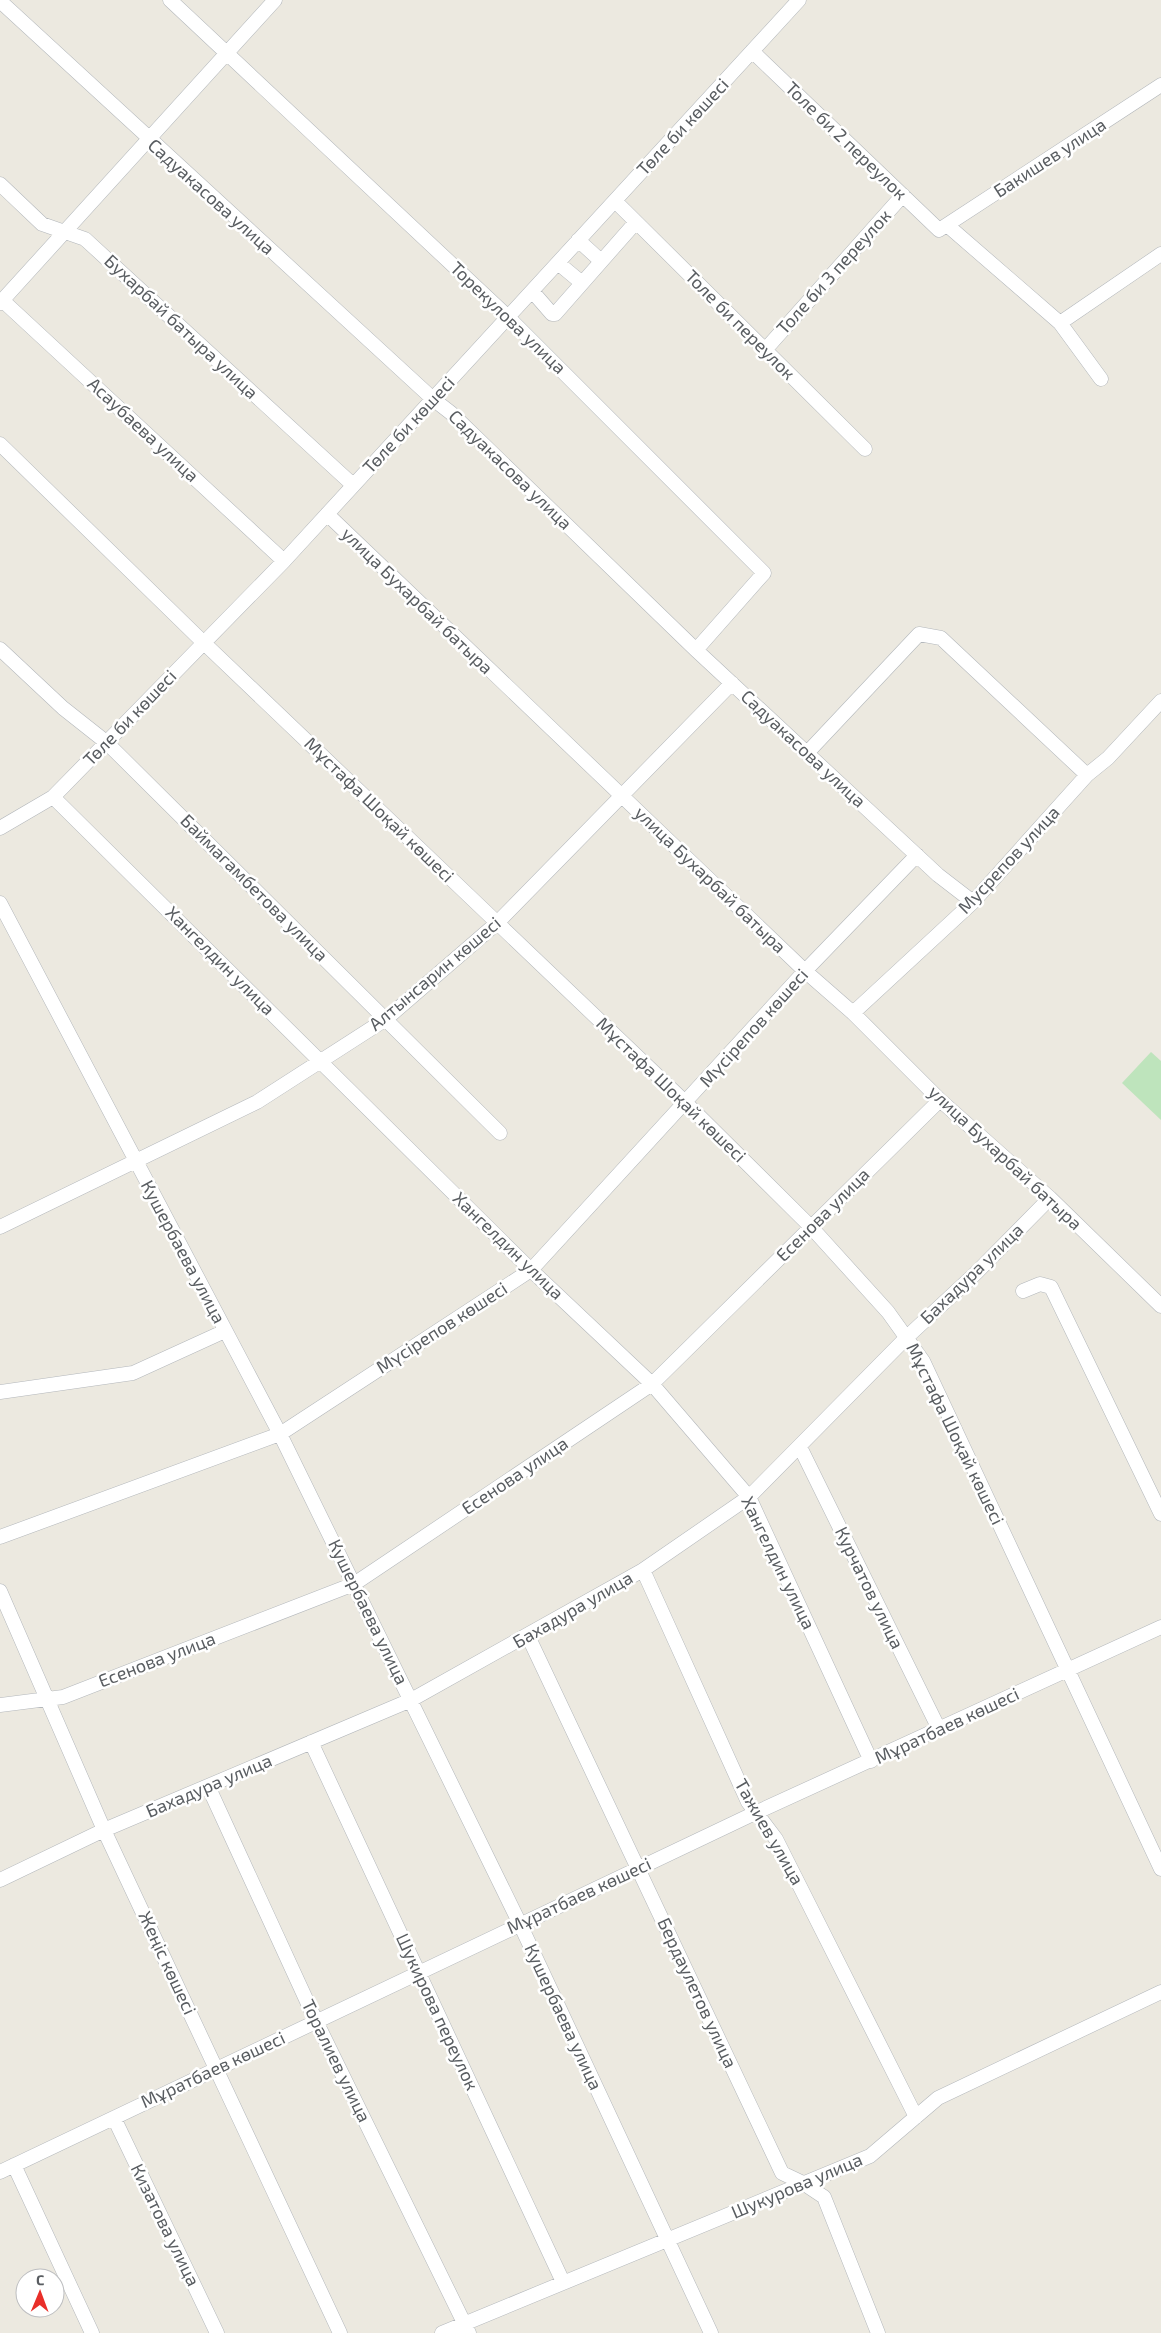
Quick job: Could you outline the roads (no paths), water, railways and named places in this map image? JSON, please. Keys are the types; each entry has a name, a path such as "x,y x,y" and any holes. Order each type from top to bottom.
{"street":[{"name":"Торекулова улица","path":"170,0 508,317 764,573 696,650"},
{"path":"1,302 275,0"},
{"name":"Төле би көшесі","path":"0,828 53,797 284,561 799,0"},
{"name":"Садуакасова улица","path":"0,1 433,400 451,413 696,650 938,875 973,902"},
{"name":"Толе би 2 переулок","path":"752,52 903,195 1060,323 1101,379"},
{"name":"Бакишев улица","path":"943,227 1161,85"},
{"name":"Бухарбай батыра улица","path":"0,184 42,224 85,239 353,485"},
{"name":"Толе би 3 переулок","path":"765,350 903,195"},
{"name":"Толе би переулок","path":"615,201 865,449"},
{"path":"532,291 552,314 555,314 636,222"},
{"path":"578,240 601,262"},
{"path":"1060,323 1161,254"},
{"path":"558,263 582,283"},
{"name":"Асаубаева улица","path":"1,302 284,561"},
{"name":"Мұстафа Шоқай көшесі","path":"0,444 685,1102 811,1227 888,1312 923,1361 1161,1869"},
{"name":"улица Бухарбай батыра","path":"327,514 805,971 853,1013 940,1100 1050,1198 1161,1306"},
{"path":"807,753 919,634 941,638 1087,775"},
{"name":"Баймагамбетова улица","path":"0,649 62,708 106,742 500,1133"},
{"name":"Алтынсарин көшесі","path":"0,1227 257,1102 386,1019 497,923 732,683"},
{"name":"Мусрепов улица","path":"853,1013 973,902 1087,775 1108,758 1161,701"},
{"name":"Хангелдин улица","path":"53,797 531,1270 652,1384 749,1497 871,1761"},
{"name":"Мүсірепов көшесі","path":"0,1537 280,1434 531,1270 805,971 917,855"},
{"name":"Кушербаева улица","path":"0,903 280,1434 520,1924 710,2333"},
{"name":"Есенова улица","path":"0,1705 63,1697 354,1584 652,1384 940,1100"},
{"name":"Бахадура улица","path":"0,1880 104,1830 411,1700 644,1570 749,1497 907,1337 977,1272 1050,1198"},
{"path":"1023,1291 1040,1284 1051,1288 1161,1514"},
{"path":"0,1392 133,1372 225,1331"},
{"name":"Курчатов улица","path":"800,1447 939,1729"},
{"name":"Тажиев улица","path":"644,1570 748,1802 776,1839 916,2117"},
{"name":"Жеңіс көшесі","path":"0,1591 104,1830 340,2333"},
{"name":"Мұратбаев көшесі","path":"0,2172 755,1813 1161,1626"},
{"name":"Бердаулетов улица","path":"528,1636 782,2173 803,2183 824,2197 878,2333"},
{"name":"Шукирова переулок","path":"311,1742 563,2282"},
{"name":"Торалиев улица","path":"208,1786 316,2021 466,2328"},
{"name":"Шукурова улица","path":"442,2333 466,2328 563,2282 870,2156 938,2098 1161,1992"},
{"name":"Кизатова улица","path":"114,2118 217,2333"},
{"path":"14,2165 92,2333"}]}
